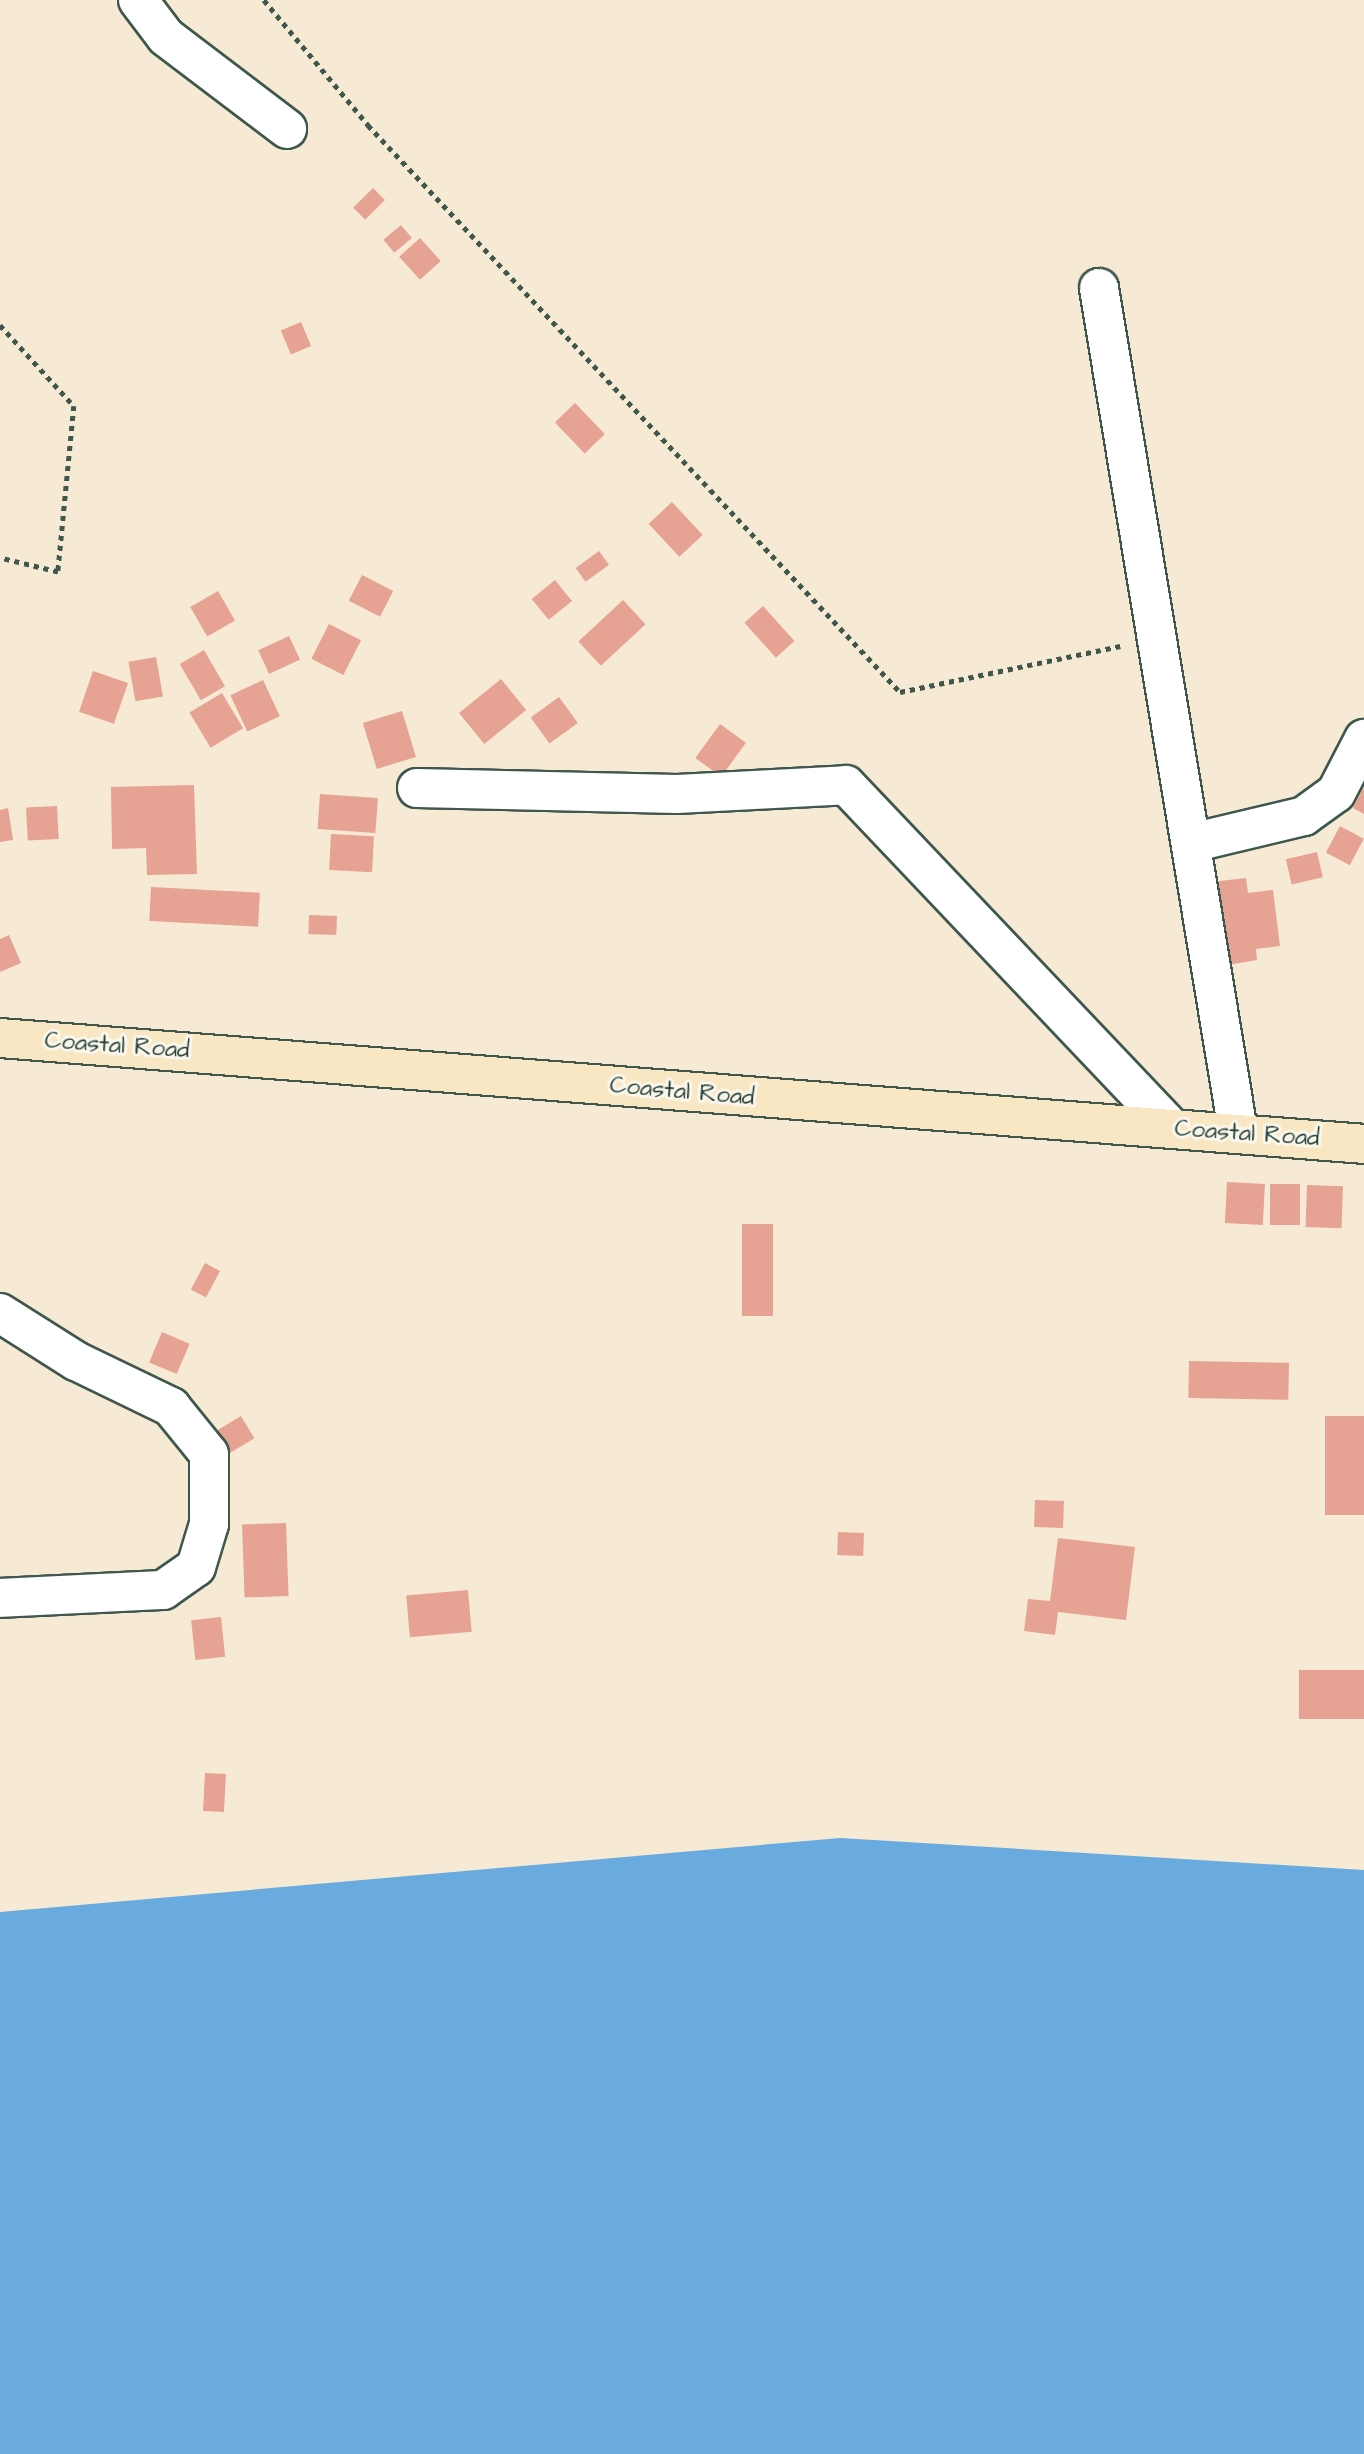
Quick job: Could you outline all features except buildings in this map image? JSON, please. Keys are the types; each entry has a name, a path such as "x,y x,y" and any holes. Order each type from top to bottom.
{"street":[{"path":"138,0 166,37 287,130"},
{"path":"1099,288 1238,1131"},
{"path":"1191,844 1304,817 1336,793 1364,738"},
{"path":"417,788 677,794 846,785 1172,1128"},
{"name":"Coastal Road","path":"0,1038 1238,1131 1364,1144"},
{"path":"0,1313 76,1361 171,1407 209,1454 209,1524 196,1567 163,1590 0,1598"}],"path":[{"path":"264,0 369,125 900,692 1155,639"},
{"path":"0,325 74,405 58,572 0,558"}],"water":[{"path":"840,1838 1364,1870 1364,2454 0,2454 0,1912"}]}
